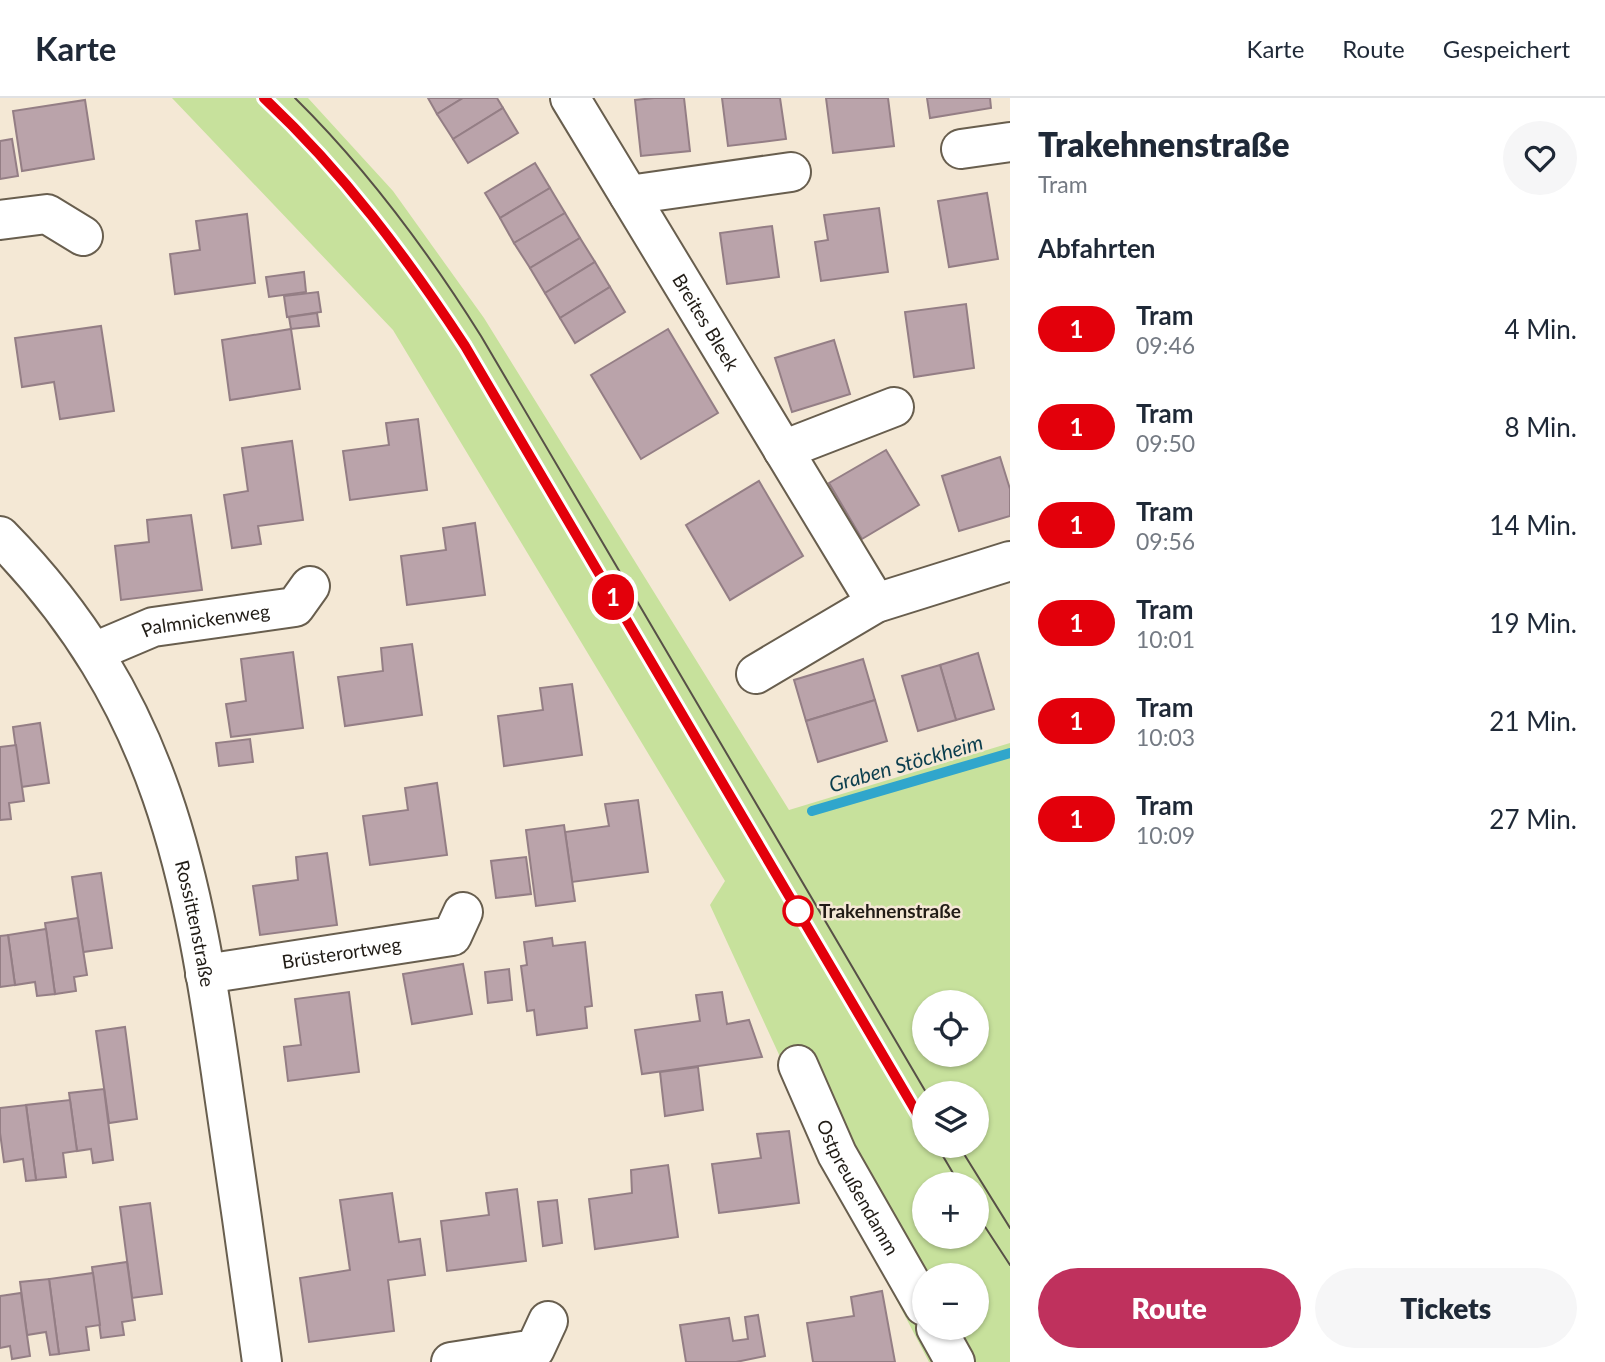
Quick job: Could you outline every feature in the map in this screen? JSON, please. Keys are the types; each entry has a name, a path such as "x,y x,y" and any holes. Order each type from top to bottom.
{"street":[{"name":"Breites Bleek","path":"570,98 876,603"},
{"path":"961,149 1010,142"},
{"path":"629,195 791,172"},
{"path":"0,220 47,214 83,236"},
{"path":"783,450 894,407"},
{"name":"Rossittenstraße","path":"0,536 28,565 94,652 152,763 171,817 188,878 205,974 262,1362"},
{"path":"756,674 876,603 1010,561"},
{"name":"Palmnickenweg","path":"94,652 153,627 295,607 310,586"},
{"name":"Brüsterortweg","path":"205,974 452,936 463,912"},
{"name":"Ostpreußendamm","path":"798,1065 836,1154 912,1286"},
{"path":"451,1362 535,1349 548,1321"},
{"path":"943,1340 955,1362"}],"green space":[{"path":"172,98 308,98 393,191 484,318 789,810 1010,743 1010,1362 929,1362 918,1340 989,1340 989,1263 912,1263 912,1329 860,1230 710,905 725,881 393,330"}],"building":[{"path":"428,98 463,98 437,114"},
{"path":"463,98 497,98 503,108 453,139 437,114"},
{"path":"684,98 690,151 641,156 635,100"},
{"path":"722,98 780,98 786,139 728,146"},
{"path":"826,98 888,98 894,146 833,153"},
{"path":"927,98 990,98 991,108 930,118"},
{"path":"85,100 94,159 22,171 13,111"},
{"path":"503,108 518,133 468,163 453,139"},
{"path":"12,139 18,176 0,179 0,141"},
{"path":"535,163 550,188 500,218 485,193"},
{"path":"550,188 565,213 514,243 500,218"},
{"path":"987,193 998,259 949,267 938,201"},
{"path":"879,208 888,272 821,281 815,242 828,240 824,215"},
{"path":"565,213 580,238 530,268 514,243"},
{"path":"247,214 255,283 175,294 170,254 200,250 196,221"},
{"path":"772,226 779,277 727,284 720,233"},
{"path":"580,238 595,262 545,293 530,268"},
{"path":"595,262 610,287 560,318 545,293"},
{"path":"304,272 306,292 269,297 266,277"},
{"path":"610,287 625,312 575,343 560,318"},
{"path":"318,292 321,312 287,317 284,296"},
{"path":"966,304 974,368 914,377 905,312"},
{"path":"317,313 319,326 291,329 289,317"},
{"path":"101,326 114,411 60,419 54,382 22,387 15,338"},
{"path":"291,329 300,389 230,400 222,340"},
{"path":"668,329 718,413 641,459 591,375"},
{"path":"834,340 850,394 792,412 775,358"},
{"path":"418,419 427,490 350,500 343,451 389,445 386,423"},
{"path":"292,441 303,520 258,526 261,544 232,548 224,495 248,491 242,448"},
{"path":"886,450 919,505 862,539 829,483"},
{"path":"1000,457 1010,489 1010,516 959,531 942,476"},
{"path":"759,481 803,556 730,600 686,525"},
{"path":"191,515 202,590 121,600 115,546 149,542 147,520"},
{"path":"475,523 485,595 407,605 401,556 446,550 443,528"},
{"path":"412,644 422,715 345,726 338,677 383,671 381,648"},
{"path":"293,652 303,728 231,737 226,704 246,701 241,659"},
{"path":"978,653 994,709 956,720 940,665"},
{"path":"863,659 875,700 806,721 794,680"},
{"path":"940,665 956,720 918,731 902,676"},
{"path":"572,684 582,755 504,766 498,716 543,710 540,688"},
{"path":"875,700 887,741 818,762 806,721"},
{"path":"40,723 49,783 21,787 13,727"},
{"path":"250,739 253,762 219,766 216,743"},
{"path":"16,745 24,801 9,803 11,819 0,820 0,747"},
{"path":"437,783 447,855 370,865 363,816 408,810 405,788"},
{"path":"638,800 648,872 572,882 565,832 609,826 605,804"},
{"path":"564,825 575,901 536,906 526,830"},
{"path":"327,853 337,925 260,935 253,886 298,880 296,857"},
{"path":"526,857 531,894 496,898 491,861"},
{"path":"101,873 112,948 83,952 72,877"},
{"path":"78,918 87,975 74,977 76,991 55,994 45,923"},
{"path":"46,929 55,994 37,996 35,982 15,985 8,935"},
{"path":"8,935 15,985 0,987 0,936"},
{"path":"552,938 553,946 585,942 592,1006 585,1007 587,1028 537,1035 534,1010 527,1011 521,966 527,965 524,942"},
{"path":"463,964 472,1014 412,1024 403,974"},
{"path":"509,969 512,1000 488,1003 485,972"},
{"path":"349,992 359,1072 288,1081 284,1047 301,1045 295,999"},
{"path":"722,992 727,1024 749,1020 762,1057 642,1074 635,1030 700,1021 696,995"},
{"path":"125,1027 137,1119 109,1123 96,1031"},
{"path":"698,1067 703,1110 665,1116 660,1072"},
{"path":"104,1089 113,1160 93,1163 91,1149 77,1151 69,1093"},
{"path":"70,1100 77,1151 63,1153 66,1177 36,1180 26,1105"},
{"path":"26,1105 36,1180 26,1181 23,1159 4,1162 0,1108"},
{"path":"789,1131 799,1203 719,1213 712,1164 761,1158 757,1134"},
{"path":"668,1165 678,1237 595,1249 589,1199 632,1193 631,1170"},
{"path":"517,1189 526,1261 447,1271 441,1221 489,1215 486,1193"},
{"path":"392,1193 399,1242 420,1239 425,1275 388,1280 394,1331 309,1342 300,1278 350,1270 340,1200"},
{"path":"557,1200 562,1243 543,1246 538,1202"},
{"path":"150,1203 162,1294 132,1298 120,1207"},
{"path":"127,1262 135,1320 122,1322 124,1335 101,1338 92,1267"},
{"path":"93,1273 100,1325 86,1327 89,1350 59,1354 49,1279"},
{"path":"49,1279 59,1354 50,1355 46,1332 27,1335 20,1282"},
{"path":"882,1291 895,1362 813,1362 807,1323 854,1316 851,1297"},
{"path":"21,1293 30,1356 12,1359 10,1346 0,1348 0,1296"},
{"path":"758,1315 765,1356 736,1362 686,1362 680,1325 729,1318 733,1341 748,1339 745,1317"}],"waterway":[{"name":"Graben Stöckheim","path":"812,811 1010,753"}],"tram line":[{"path":"264,98 320,155 372,216 465,346 912,1105"},
{"name":"1","path":"264,98 305,138 361,200 416,272 465,346 912,1104"},
{"path":"295,98 372,182 439,273 481,336 919,1081"},
{"path":"944,1158 952,1172"},
{"path":"966,1158 1010,1228"},
{"path":"989,1233 1010,1265"}],"place":[{"name":"Trakehnenstraße","path":"798,911"}]}
